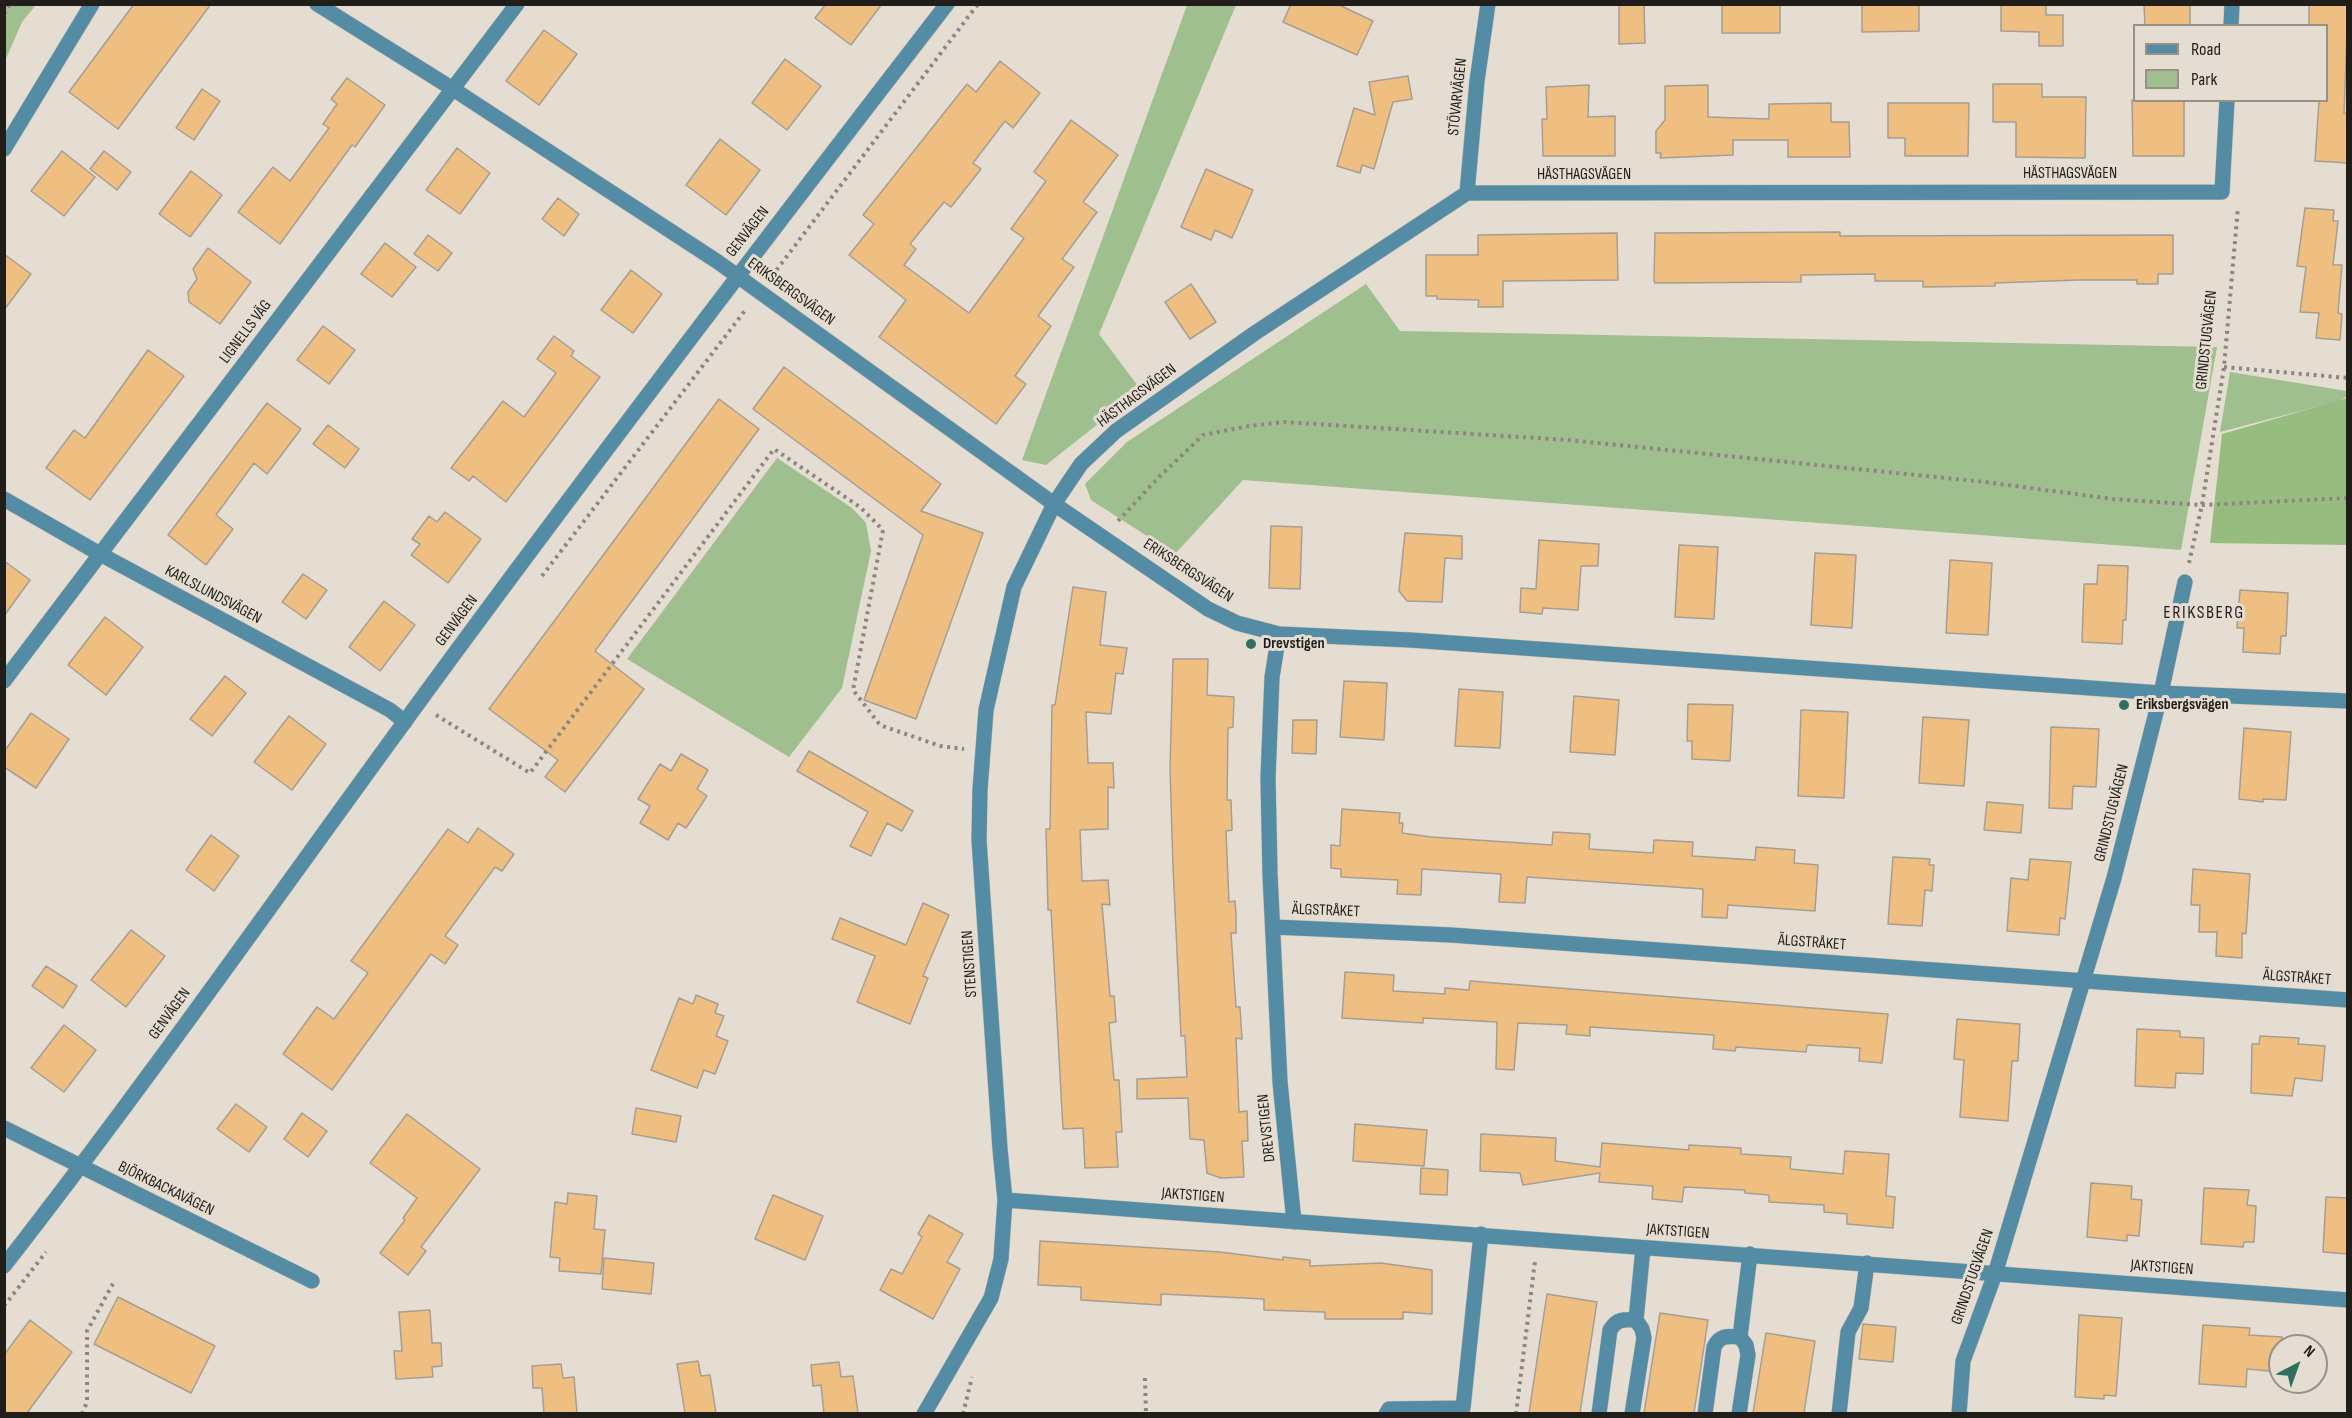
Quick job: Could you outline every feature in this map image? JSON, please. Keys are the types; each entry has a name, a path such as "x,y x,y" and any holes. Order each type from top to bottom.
{"street":[{"path":"4,148 92,4"},
{"name":"ERIKSBERGSVÄGEN","path":"317,4 453,89 737,275 1054,504 1208,609 1237,623 1279,634 1410,640 2161,693 2348,701"},
{"name":"LIGNELLS VÄG","path":"4,681 516,4"},
{"name":"GENVÄGEN","path":"4,1266 82,1166 405,722 737,275 947,4"},
{"name":"STÖVARVÄGEN","path":"1467,193 1477,81 1488,4"},
{"path":"2231,24 2232,4"},
{"name":"HÄSTHAGSVÄGEN","path":"1054,504 1081,464 1116,431 1255,333 1467,193 2222,192 2227,102"},
{"name":"KARLSLUNDSVÄGEN","path":"4,499 100,554 390,710 405,722"},
{"name":"STENSTIGEN","path":"924,1413 991,1298 1001,1259 1005,1200 979,840 982,751 986,710 1014,587 1054,504"},
{"name":"GRINDSTUGVÄGEN","path":"1959,1413 1963,1361 1995,1274 2114,878 2161,693 2185,582"},
{"name":"DREVSTIGEN","path":"1279,634 1272,677 1268,778 1280,1082 1294,1222"},
{"name":"ÄLGSTRÅKET","path":"1274,927 1451,935 2348,1000"},
{"name":"BJÖRKBACKAVÄGEN","path":"4,1128 312,1281"},
{"name":"JAKTSTIGEN","path":"1005,1200 2348,1300"},
{"path":"1386,1413 1389,1409 1463,1408 1481,1234"},
{"path":"1632,1413 1644,1338 1642,1329 1636,1320 1643,1248"},
{"path":"1739,1413 1748,1355 1746,1346 1740,1337 1750,1254"},
{"path":"1839,1413 1848,1332 1861,1308 1867,1263"},
{"path":"1599,1413 1610,1330 1614,1323 1622,1319 1636,1320"},
{"path":"1705,1413 1714,1347 1718,1340 1726,1336 1740,1337"}],"path":[{"path":"4,14 10,4"},
{"path":"536,583 978,4"},
{"name":"GRINDSTUGVÄGEN","path":"2185,582 2202,506 2224,367 2238,207"},
{"path":"2224,367 2348,378"},
{"path":"1104,536 1158,478 1203,435 1284,422 1568,440 1985,482 2113,499 2202,506 2348,498"},
{"path":"436,715 530,773 774,449 860,507 883,530 853,690 880,725 940,746 982,751"},
{"path":"429,724 443,705"},
{"path":"1516,1413 1538,1239"},
{"path":"4,1306 46,1251"},
{"path":"82,1413 87,1402 87,1331 116,1280"},
{"path":"963,1413 974,1372"},
{"path":"1145,1378 1146,1413"}],"green space":[{"path":"5,4 36,5 22,22 5,61"},
{"path":"1187,5 1236,5 1099,334 1141,390 1046,465 1022,460"},
{"path":"1366,284 1400,331 2217,347 2181,550 1243,480 1175,554 1091,500 1085,484 1127,442"},
{"path":"2230,372 2347,391 2347,396 2339,401 2220,432"},
{"path":"2347,398 2347,545 2210,543 2222,434"},
{"path":"777,458 852,508 866,523 871,551 842,688 789,757 627,659"}],"building":[{"path":"134,4 211,4 118,129 69,92"},
{"path":"826,4 882,4 851,45 815,18"},
{"path":"1291,4 1337,4 1373,21 1357,55 1283,22"},
{"path":"1619,4 1644,4 1645,43 1619,44"},
{"path":"1722,4 1780,4 1780,33 1722,33"},
{"path":"1862,4 1919,4 1919,31 1862,32"},
{"path":"2001,4 2046,4 2046,15 2063,15 2063,46 2039,46 2039,32 2001,31"},
{"path":"2144,4 2190,4 2190,24 2145,24"},
{"path":"2309,4 2348,4 2344,113 2348,114 2348,163 2315,161 2319,102 2328,102 2328,24 2309,24"},
{"path":"544,30 577,54 539,105 506,81"},
{"path":"785,59 821,86 787,130 752,103"},
{"path":"1000,61 1040,93 1013,128 1005,121 973,163 981,169 951,207 944,202 910,244 916,249 904,265 969,313 1024,238 1011,229 1046,181 1034,172 1071,120 1118,155 1083,202 1097,212 1062,259 1074,267 1038,316 1051,326 1015,376 1026,384 996,424 879,337 906,300 849,255 874,224 863,215 967,84 976,92"},
{"path":"1408,76 1412,99 1393,102 1374,169 1362,165 1360,173 1337,166 1354,108 1375,115 1369,82"},
{"path":"347,78 385,105 355,147 352,145 280,244 238,212 273,167 290,181 329,128 323,124 337,104 331,99"},
{"path":"1993,84 2042,84 2042,97 2086,97 2085,158 2016,157 2016,122 1993,122"},
{"path":"1589,85 1588,117 1615,116 1615,156 1543,156 1542,119 1547,119 1546,87"},
{"path":"1708,85 1708,117 1769,119 1769,104 1831,103 1831,122 1849,122 1850,157 1788,157 1788,140 1733,140 1733,155 1660,158 1661,153 1656,153 1656,131 1665,120 1665,86"},
{"path":"202,89 220,101 194,140 176,128"},
{"path":"2132,100 2133,102 2184,102 2184,156 2133,156"},
{"path":"1888,103 1969,103 1968,156 1905,156 1905,138 1888,138"},
{"path":"720,139 760,170 726,215 686,185"},
{"path":"457,148 490,173 460,214 426,190"},
{"path":"62,151 95,177 64,216 31,191"},
{"path":"104,151 131,172 117,190 90,169"},
{"path":"1206,169 1253,190 1232,238 1215,230 1211,240 1181,227"},
{"path":"191,171 222,195 190,237 159,214"},
{"path":"558,198 579,214 564,236 542,219"},
{"path":"2305,208 2334,210 2333,221 2338,221 2333,265 2342,265 2338,313 2342,314 2340,340 2316,338 2319,313 2300,312 2306,267 2297,266"},
{"path":"1840,232 1840,236 2173,235 2173,274 2158,274 2158,284 2137,284 2137,280 2078,280 1995,283 1995,286 1923,287 1923,281 1875,281 1875,274 1801,275 1801,282 1655,283 1654,280 1655,233"},
{"path":"1617,233 1618,280 1503,281 1503,307 1478,307 1479,300 1437,299 1437,296 1426,296 1426,255 1478,255 1478,235"},
{"path":"428,235 452,253 438,271 414,254"},
{"path":"385,243 416,267 392,297 361,274"},
{"path":"208,248 251,282 220,324 189,302 188,292 197,279 193,269"},
{"path":"4,254 31,274 4,310"},
{"path":"631,270 662,294 633,333 601,310"},
{"path":"1191,284 1216,322 1190,339 1165,302"},
{"path":"323,326 355,350 329,384 297,360"},
{"path":"554,336 574,351 571,356 600,377 506,502 473,476 469,481 451,468 503,401 524,417 556,373 537,359"},
{"path":"148,350 184,376 90,500 46,468 74,430 85,438"},
{"path":"784,367 941,484 921,511 983,533 916,719 864,700 923,535 753,409"},
{"path":"719,399 759,429 595,651 644,689 565,792 545,777 558,760 489,709"},
{"path":"267,403 301,429 267,474 254,463 216,515 233,529 206,565 168,535"},
{"path":"328,425 359,449 345,468 313,444"},
{"path":"445,512 481,539 448,583 411,555 420,544 412,539 429,516 437,522"},
{"path":"1271,526 1302,527 1300,589 1269,588"},
{"path":"1405,533 1462,536 1462,559 1445,558 1442,602 1407,601 1399,591"},
{"path":"1539,540 1599,544 1598,566 1581,566 1578,610 1543,608 1542,614 1520,612 1521,588 1536,589"},
{"path":"1679,545 1718,547 1714,619 1675,617"},
{"path":"1815,553 1856,555 1852,628 1811,625"},
{"path":"1950,560 1992,563 1988,635 1946,633"},
{"path":"4,561 30,580 4,616"},
{"path":"2098,565 2128,566 2126,620 2123,620 2122,644 2082,642 2084,584 2097,584"},
{"path":"303,574 327,590 306,619 282,602"},
{"path":"1073,587 1106,592 1100,645 1127,648 1123,674 1116,673 1111,714 1086,712 1088,763 1113,763 1114,788 1108,787 1108,829 1080,830 1082,881 1108,880 1110,905 1102,904 1110,996 1114,996 1116,1022 1109,1023 1114,1080 1119,1080 1122,1132 1116,1132 1118,1167 1085,1168 1083,1128 1063,1129 1051,910 1048,910 1046,829 1050,829 1052,705 1055,705"},
{"path":"2240,590 2288,593 2286,636 2281,636 2280,654 2243,652 2244,628 2237,628"},
{"path":"384,601 415,625 380,671 349,647"},
{"path":"105,617 143,647 106,695 68,665"},
{"path":"1173,659 1208,659 1207,695 1234,697 1233,727 1228,728 1227,800 1231,800 1232,830 1226,831 1229,902 1235,901 1236,933 1231,933 1236,1007 1240,1007 1242,1039 1236,1038 1239,1112 1247,1111 1248,1141 1242,1141 1244,1177 1221,1178 1207,1173 1204,1140 1190,1139 1188,1098 1137,1099 1137,1079 1187,1077 1185,1036 1181,1036 1173,867 1170,768"},
{"path":"225,676 246,693 212,736 190,719"},
{"path":"1344,681 1387,683 1384,740 1340,737"},
{"path":"1459,689 1503,692 1500,748 1455,746"},
{"path":"1574,696 1619,700 1615,755 1570,752"},
{"path":"1688,704 1733,705 1730,761 1692,759 1692,741 1687,741"},
{"path":"1801,710 1848,712 1844,798 1798,796"},
{"path":"31,713 69,739 36,788 4,767 4,752"},
{"path":"289,716 326,744 292,790 254,762"},
{"path":"1923,717 1969,720 1964,786 1919,783"},
{"path":"1293,720 1317,720 1316,754 1292,753"},
{"path":"2051,727 2099,729 2096,787 2073,786 2072,809 2049,808"},
{"path":"2244,728 2291,732 2286,800 2263,799 2263,802 2239,799"},
{"path":"809,751 913,811 902,831 887,823 871,856 850,846 868,812 797,771"},
{"path":"681,754 708,770 697,789 707,796 686,828 678,823 668,840 640,823 650,806 638,799 660,764 671,771"},
{"path":"1987,802 2023,805 2021,833 1984,830"},
{"path":"1342,809 1400,813 1399,823 1403,823 1402,833 1431,837 1552,845 1553,832 1590,834 1589,849 1653,853 1654,840 1693,842 1692,856 1755,860 1756,847 1795,850 1794,863 1818,865 1815,911 1728,905 1727,918 1702,917 1703,889 1527,877 1525,903 1499,902 1501,874 1422,869 1421,895 1397,894 1398,880 1341,877 1341,869 1331,868 1331,845 1340,846"},
{"path":"478,828 514,854 502,871 495,867 445,936 458,945 445,964 431,954 332,1090 283,1054 317,1007 334,1019 368,973 351,961 448,829 468,843"},
{"path":"211,835 239,856 214,891 186,870"},
{"path":"1893,857 1930,859 1929,865 1934,865 1932,891 1925,890 1922,926 1888,924"},
{"path":"2030,859 2071,862 2065,919 2060,918 2059,935 2007,931 2011,878 2028,880"},
{"path":"2193,869 2250,874 2246,934 2242,933 2242,958 2216,956 2217,932 2199,932 2200,905 2191,905"},
{"path":"923,903 949,915 923,976 928,978 910,1024 857,1002 875,956 832,939 840,918 906,945"},
{"path":"131,930 165,956 126,1007 91,980"},
{"path":"46,966 77,986 63,1008 32,986"},
{"path":"1345,972 1394,975 1393,991 1445,994 1445,988 1469,990 1470,981 1888,1014 1882,1063 1859,1061 1860,1048 1807,1045 1806,1052 1736,1047 1735,1051 1713,1049 1714,1035 1590,1027 1590,1036 1566,1034 1567,1025 1518,1023 1514,1070 1496,1069 1497,1022 1423,1018 1423,1023 1342,1018"},
{"path":"696,995 718,1004 715,1013 724,1016 716,1036 728,1041 715,1074 704,1070 697,1088 651,1070 679,998 693,1004"},
{"path":"1957,1019 2020,1024 2018,1061 2012,1061 2008,1121 1960,1117 1964,1060 1954,1059"},
{"path":"64,1025 96,1050 64,1092 31,1068"},
{"path":"2137,1029 2180,1031 2180,1037 2204,1038 2203,1074 2176,1073 2175,1088 2135,1086"},
{"path":"2260,1036 2299,1038 2298,1044 2325,1046 2322,1081 2295,1078 2292,1096 2251,1093 2252,1044 2259,1044"},
{"path":"236,1104 267,1127 249,1152 217,1129"},
{"path":"636,1108 681,1116 676,1142 632,1134"},
{"path":"302,1113 327,1131 308,1157 284,1139"},
{"path":"407,1114 480,1169 421,1247 426,1251 408,1275 380,1253 405,1220 403,1218 417,1198 370,1163"},
{"path":"1355,1124 1427,1130 1424,1166 1353,1161"},
{"path":"1481,1134 1556,1138 1555,1161 1600,1167 1602,1143 1689,1150 1689,1145 1741,1148 1741,1154 1791,1157 1790,1169 1843,1174 1845,1151 1889,1154 1886,1196 1895,1197 1893,1228 1847,1224 1847,1214 1824,1212 1824,1205 1769,1202 1769,1195 1745,1193 1745,1190 1684,1187 1682,1202 1652,1199 1653,1186 1599,1182 1600,1173 1523,1185 1520,1173 1480,1171"},
{"path":"1421,1168 1448,1170 1447,1195 1420,1194"},
{"path":"2091,1183 2132,1186 2131,1199 2142,1200 2139,1236 2127,1235 2127,1241 2087,1237"},
{"path":"2204,1188 2249,1190 2247,1205 2256,1206 2254,1242 2244,1242 2243,1247 2201,1244"},
{"path":"568,1193 597,1196 594,1229 605,1230 601,1274 559,1271 560,1258 550,1257 555,1202 567,1204"},
{"path":"773,1195 823,1216 805,1260 755,1239"},
{"path":"2326,1197 2348,1198 2348,1254 2323,1252"},
{"path":"929,1215 963,1234 947,1262 960,1269 933,1319 880,1290 891,1269 902,1274 922,1237 918,1234"},
{"path":"1040,1241 1220,1252 1283,1260 1283,1257 1310,1260 1310,1266 1381,1263 1432,1270 1432,1314 1403,1312 1403,1319 1325,1319 1325,1312 1264,1310 1264,1299 1161,1294 1161,1305 1081,1300 1081,1287 1038,1285"},
{"path":"604,1258 654,1263 651,1294 602,1289"},
{"path":"1547,1294 1597,1302 1580,1413 1529,1413"},
{"path":"118,1297 215,1346 191,1393 94,1344"},
{"path":"430,1310 432,1343 441,1343 442,1366 432,1367 433,1377 396,1379 394,1351 402,1351 399,1312"},
{"path":"1660,1313 1708,1320 1694,1413 1644,1413"},
{"path":"2079,1315 2122,1318 2116,1396 2104,1395 2104,1399 2075,1397"},
{"path":"30,1320 72,1352 27,1413 4,1413 4,1355"},
{"path":"1863,1324 1896,1327 1893,1362 1859,1359"},
{"path":"2203,1325 2250,1328 2249,1335 2268,1336 2268,1371 2247,1369 2246,1387 2199,1384"},
{"path":"1766,1333 1815,1341 1804,1413 1753,1413"},
{"path":"698,1361 701,1376 710,1375 716,1413 685,1413 677,1364"},
{"path":"839,1362 841,1377 853,1376 858,1413 824,1413 821,1385 813,1386 811,1365"},
{"path":"561,1364 563,1378 574,1377 577,1413 544,1413 542,1388 533,1388 532,1366"}],"place":[{"name":"Drevstigen","path":"1251,644"},
{"name":"Eriksbergsvägen","path":"2124,705"}],"district":[{"name":"ERIKSBERG","path":"2204,613"}]}
